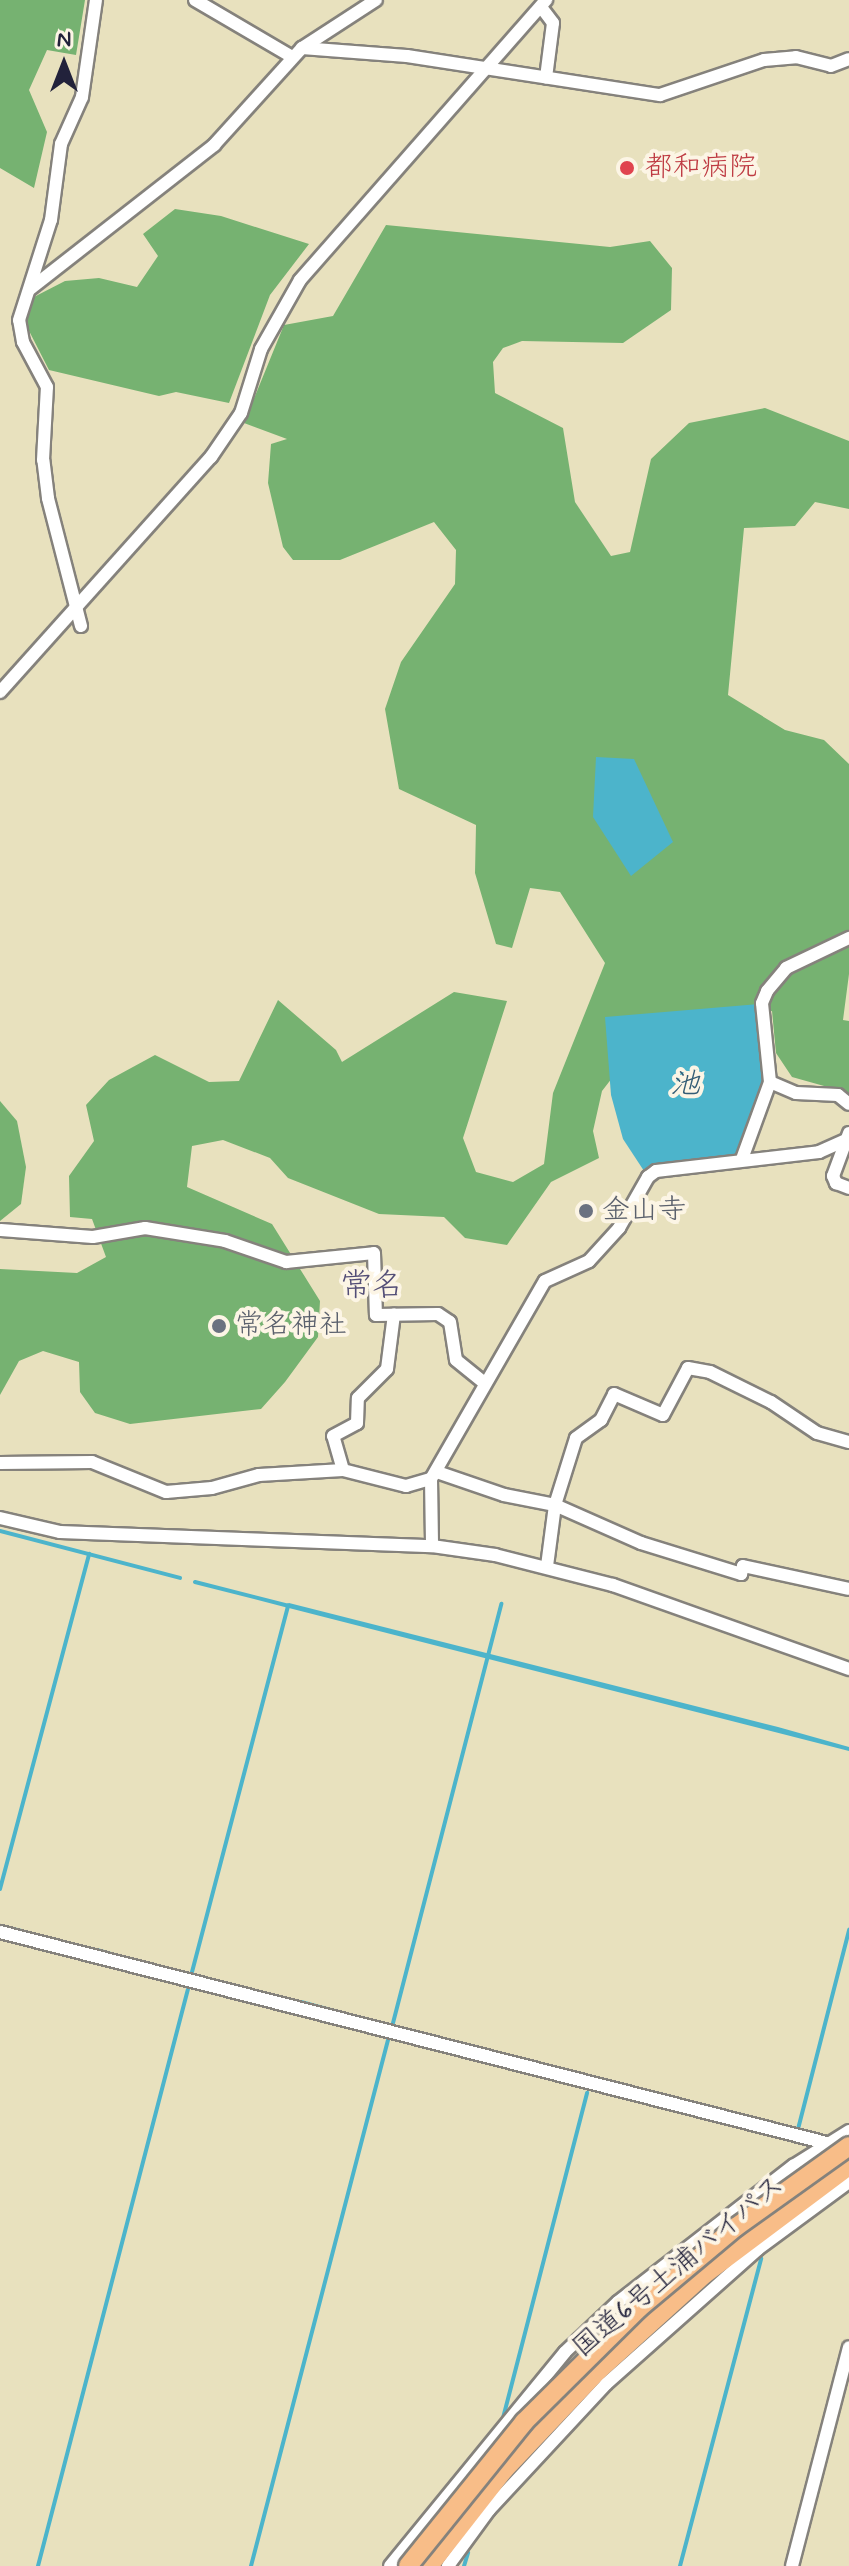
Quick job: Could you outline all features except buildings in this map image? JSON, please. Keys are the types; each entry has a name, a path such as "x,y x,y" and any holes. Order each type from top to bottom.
{"highway":[{"name":"国道6号土浦バイパス","path":"408,2566 484,2467 627,2319 736,2227 849,2147"},
{"name":"国道6号土浦バイパス","path":"429,2566 504,2470 599,2370 705,2274 849,2166"}],"street":[{"path":"81,626 79,606 48,498 43,460 47,387 19,331 51,220 61,144 88,72 96,0"},
{"path":"195,0 297,52 407,56 660,95 764,60 796,57 831,66 849,59"},
{"path":"30,289 205,153 297,52 376,0"},
{"path":"0,692 226,437 241,413 261,349 300,280 489,70 544,3 553,23 546,78"},
{"path":"742,1159 770,1082 762,1003 767,991 786,968 849,938"},
{"path":"770,1082 796,1093 838,1095 849,1104"},
{"path":"432,1546 434,1476 483,1382 545,1281 589,1261 619,1228 648,1177 656,1171 819,1152 846,1137"},
{"path":"846,1137 833,1176 849,1188"},
{"path":"1,1230 93,1237 145,1228 225,1241 286,1262 374,1253 376,1315 438,1314 450,1322 456,1360 483,1382"},
{"path":"343,1470 333,1436 357,1423 358,1398 387,1369 394,1314"},
{"path":"547,1566 555,1505 576,1438 601,1420 614,1394 663,1415 688,1368 710,1372 784,1409 817,1433 849,1442"},
{"path":"0,1465 92,1462 166,1492 212,1488 259,1475 343,1470 406,1486 434,1476 555,1505 641,1543 741,1574 743,1566 849,1589"},
{"path":"0,1518 60,1532 432,1546 547,1566 849,1669"},
{"path":"0,1932 827,2146 849,2147"},
{"path":"390,2566 484,2448 597,2322 733,2211 849,2131"},
{"path":"448,2566 489,2510 606,2384 758,2249 849,2182"},
{"path":"792,2566 849,2347"}],"green space":[{"path":"0,0 85,0 76,55 47,50 29,90 47,132 34,188 0,168"},
{"path":"175,209 221,216 309,244 270,295 229,403 176,392 159,396 49,370 25,323 30,299 65,281 99,278 137,287 158,256 143,234"},
{"path":"386,225 610,247 650,241 672,268 671,310 623,343 522,341 503,348 493,362 495,393 563,428 575,502 611,556 630,552 651,459 689,423 765,408 849,441 849,509 815,502 795,526 744,528 728,695 785,730 824,740 849,764 849,974 843,1020 849,1021 849,1093 792,1077 776,1053 772,1011 715,1017 636,1047 602,1091 593,1131 599,1158 551,1182 507,1245 465,1238 444,1217 379,1214 288,1178 270,1158 223,1140 192,1146 187,1187 272,1224 320,1301 318,1337 285,1382 261,1409 130,1424 95,1413 80,1392 79,1362 43,1351 19,1361 0,1395 0,1269 77,1273 106,1257 92,1219 70,1217 69,1176 94,1141 86,1105 109,1080 155,1055 209,1082 239,1081 278,1000 336,1050 342,1062 454,992 507,1001 463,1138 476,1172 513,1182 544,1164 553,1093 605,963 560,892 530,888 512,948 496,944 475,873 476,825 399,789 385,709 401,662 455,584 456,550 434,522 340,560 293,560 283,547 268,483 271,444 287,439 244,423 284,325 333,316"},
{"path":"0,1101 17,1121 26,1167 21,1204 0,1221"}],"water":[{"path":"596,757 634,759 673,842 631,876 593,817"},
{"name":"池","path":"759,1004 767,1082 741,1156 646,1174 623,1139 611,1095 605,1017"},
{"path":"289,1603 778,1727 849,1747 849,1751 285,1607"}],"waterway":[{"path":"0,1531 180,1578"},
{"path":"0,1889 89,1554"},
{"path":"195,1582 289,1606"},
{"path":"393,2023 501,1604"},
{"path":"192,1972 288,1605"},
{"path":"0,1926 21,1931"},
{"path":"797,2133 849,1930"},
{"path":"97,1950 129,1959"},
{"path":"38,2566 188,1989"},
{"path":"301,2002 364,2019"},
{"path":"251,2566 388,2040"},
{"path":"503,2418 587,2093"},
{"path":"680,2566 761,2259"},
{"path":"464,2566 468,2553"}],"place":[{"name":"都和病院","path":"627,168"},
{"name":"金山寺","path":"586,1211"},
{"name":"常名神社","path":"219,1326"}],"district":[{"name":"常名","path":"372,1286"}]}
